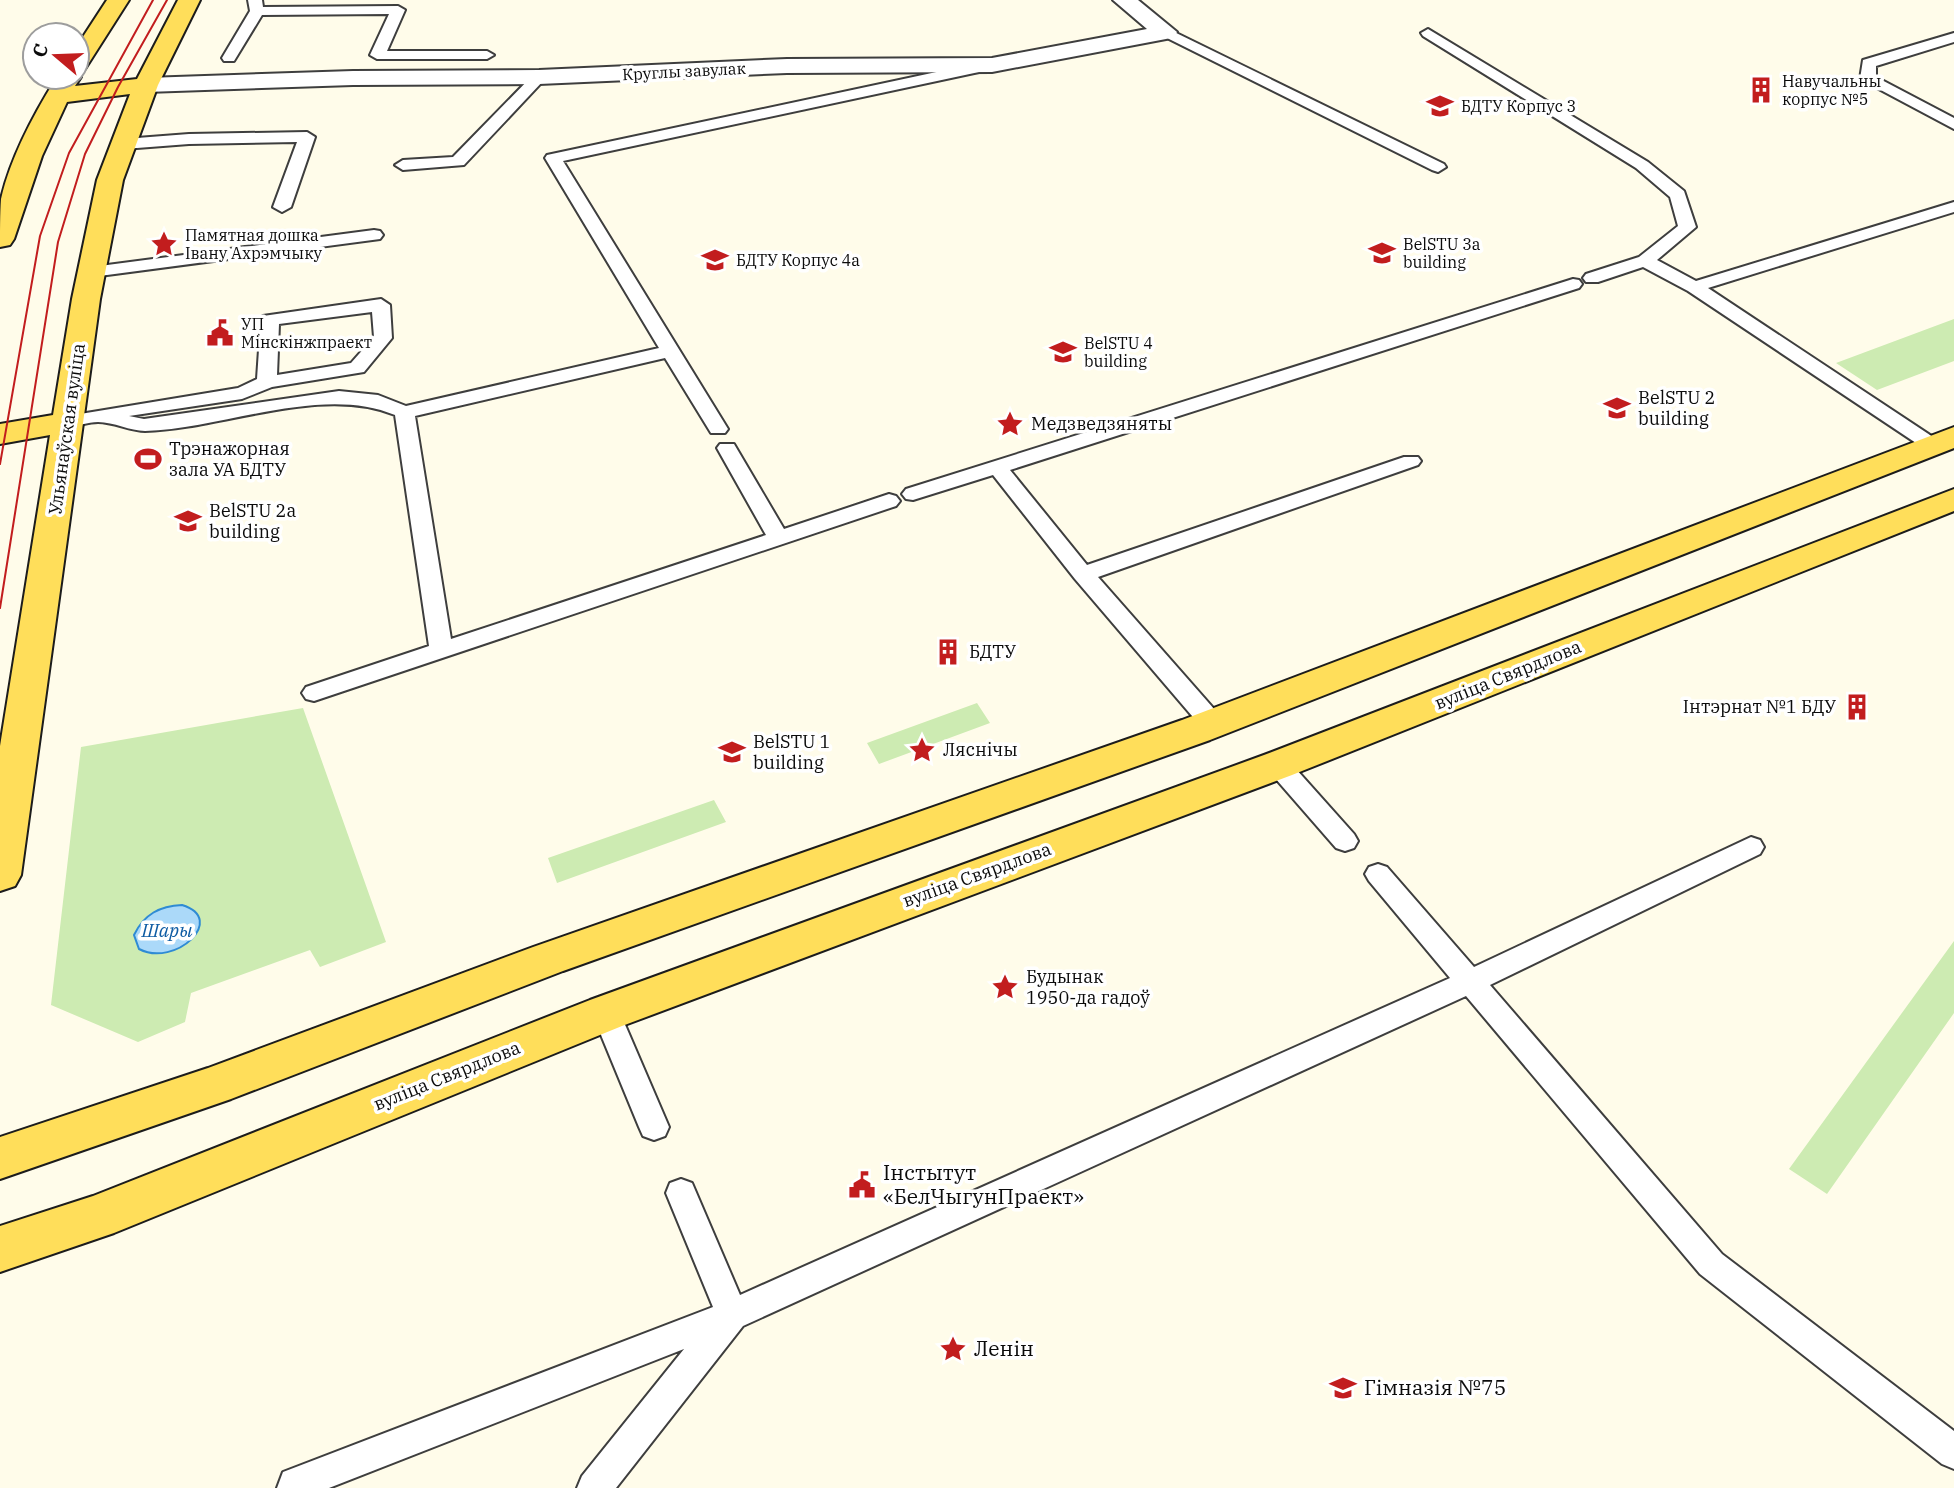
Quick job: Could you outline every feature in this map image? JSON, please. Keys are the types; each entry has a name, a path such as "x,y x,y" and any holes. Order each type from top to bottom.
{"main road":[{"path":"91,42 118,0"},
{"name":"Ульянаўская вуліца","path":"0,874 86,420 92,272 110,180 146,85 189,0"},
{"path":"91,86 146,85"},
{"path":"0,239 26,164 60,91"},
{"path":"0,434 86,420"},
{"path":"0,1158 215,1085 548,959 1213,724 1943,441"},
{"name":"вуліца Свярдлова","path":"0,1249 97,1217 606,1013 1278,765 1954,499"}],"street":[{"path":"1124,0 1166,32"},
{"name":"Круглы завулак","path":"146,85 353,78 539,78 787,66 992,65 1166,32"}],"lane":[{"path":"229,58 256,6 398,10 377,55 488,55"},
{"path":"1166,32 1438,167"},
{"path":"913,494 1645,261 1686,227 1678,195 1642,164 1429,33"},
{"path":"1954,37 1868,63 1868,79 1954,124"},
{"path":"779,538 552,158 992,65"},
{"path":"403,166 458,162 539,78"},
{"path":"124,144 189,139 307,137 282,206"},
{"path":"1694,288 1954,207"},
{"path":"92,272 374,235"},
{"path":"1645,261 1694,288 1943,441"},
{"path":"86,420 145,407 242,393 267,383 357,368 383,338 381,305 270,320 267,383"},
{"path":"86,420 144,425 339,397 378,401 404,412 669,351"},
{"path":"404,412 441,650"},
{"path":"1083,574 1411,461"},
{"path":"997,467 1083,574 1213,724"},
{"path":"314,693 889,501"},
{"path":"1278,765 1345,841"},
{"path":"294,1488 295,1484 732,1315 1471,982 1751,847"},
{"path":"1378,874 1711,1264 1954,1452"},
{"path":"606,1013 654,1127"},
{"path":"681,1192 732,1315"},
{"path":"594,1488 732,1315"}],"green space":[{"path":"1954,319 1954,361 1877,390 1836,363"},
{"path":"977,703 990,723 879,764 867,743"},
{"path":"303,708 386,942 320,967 310,950 191,993 185,1022 138,1042 51,1005 81,747"},
{"path":"714,800 726,822 557,883 548,858"},
{"path":"1954,941 1954,1013 1827,1194 1789,1169"}],"water":[{"name":"Шары","path":"182,905 195,912 200,920 198,930 191,939 181,947 167,952 153,953 139,949 134,935 143,922 160,909"}],"tram line":[{"path":"0,464 40,236 69,153 153,0"},
{"path":"0,608 58,242 85,154 118,87 167,0"}],"place":[{"name":"Навучальны корпус №5","path":"1761,90"},
{"name":"БДТУ Корпус 3","path":"1440,106"},
{"name":"Памятная дошка Івану Ахрэмчыку","path":"164,244"},
{"name":"BelSTU 3a building","path":"1382,253"},
{"name":"БДТУ Корпус 4а","path":"715,260"},
{"name":"УП Мінскінжпраект","path":"220,333"},
{"name":"BelSTU 4 building","path":"1063,352"},
{"name":"BelSTU 2 building","path":"1617,408"},
{"name":"Медзведзяняты","path":"1010,424"},
{"name":"Трэнажорная зала УА БДТУ","path":"148,459"},
{"name":"BelSTU 2a building","path":"188,521"},
{"name":"БДТУ","path":"948,652"},
{"name":"Інтэрнат №1 БДУ","path":"1857,707"},
{"name":"Ляснічы","path":"922,750"},
{"name":"BelSTU 1 building","path":"732,752"},
{"name":"Будынак 1950-да гадоў","path":"1005,987"},
{"name":"Інстытут «БелЧыгунПраект»","path":"862,1185"},
{"name":"Ленін","path":"953,1349"},
{"name":"Гімназія №75","path":"1343,1388"}]}
